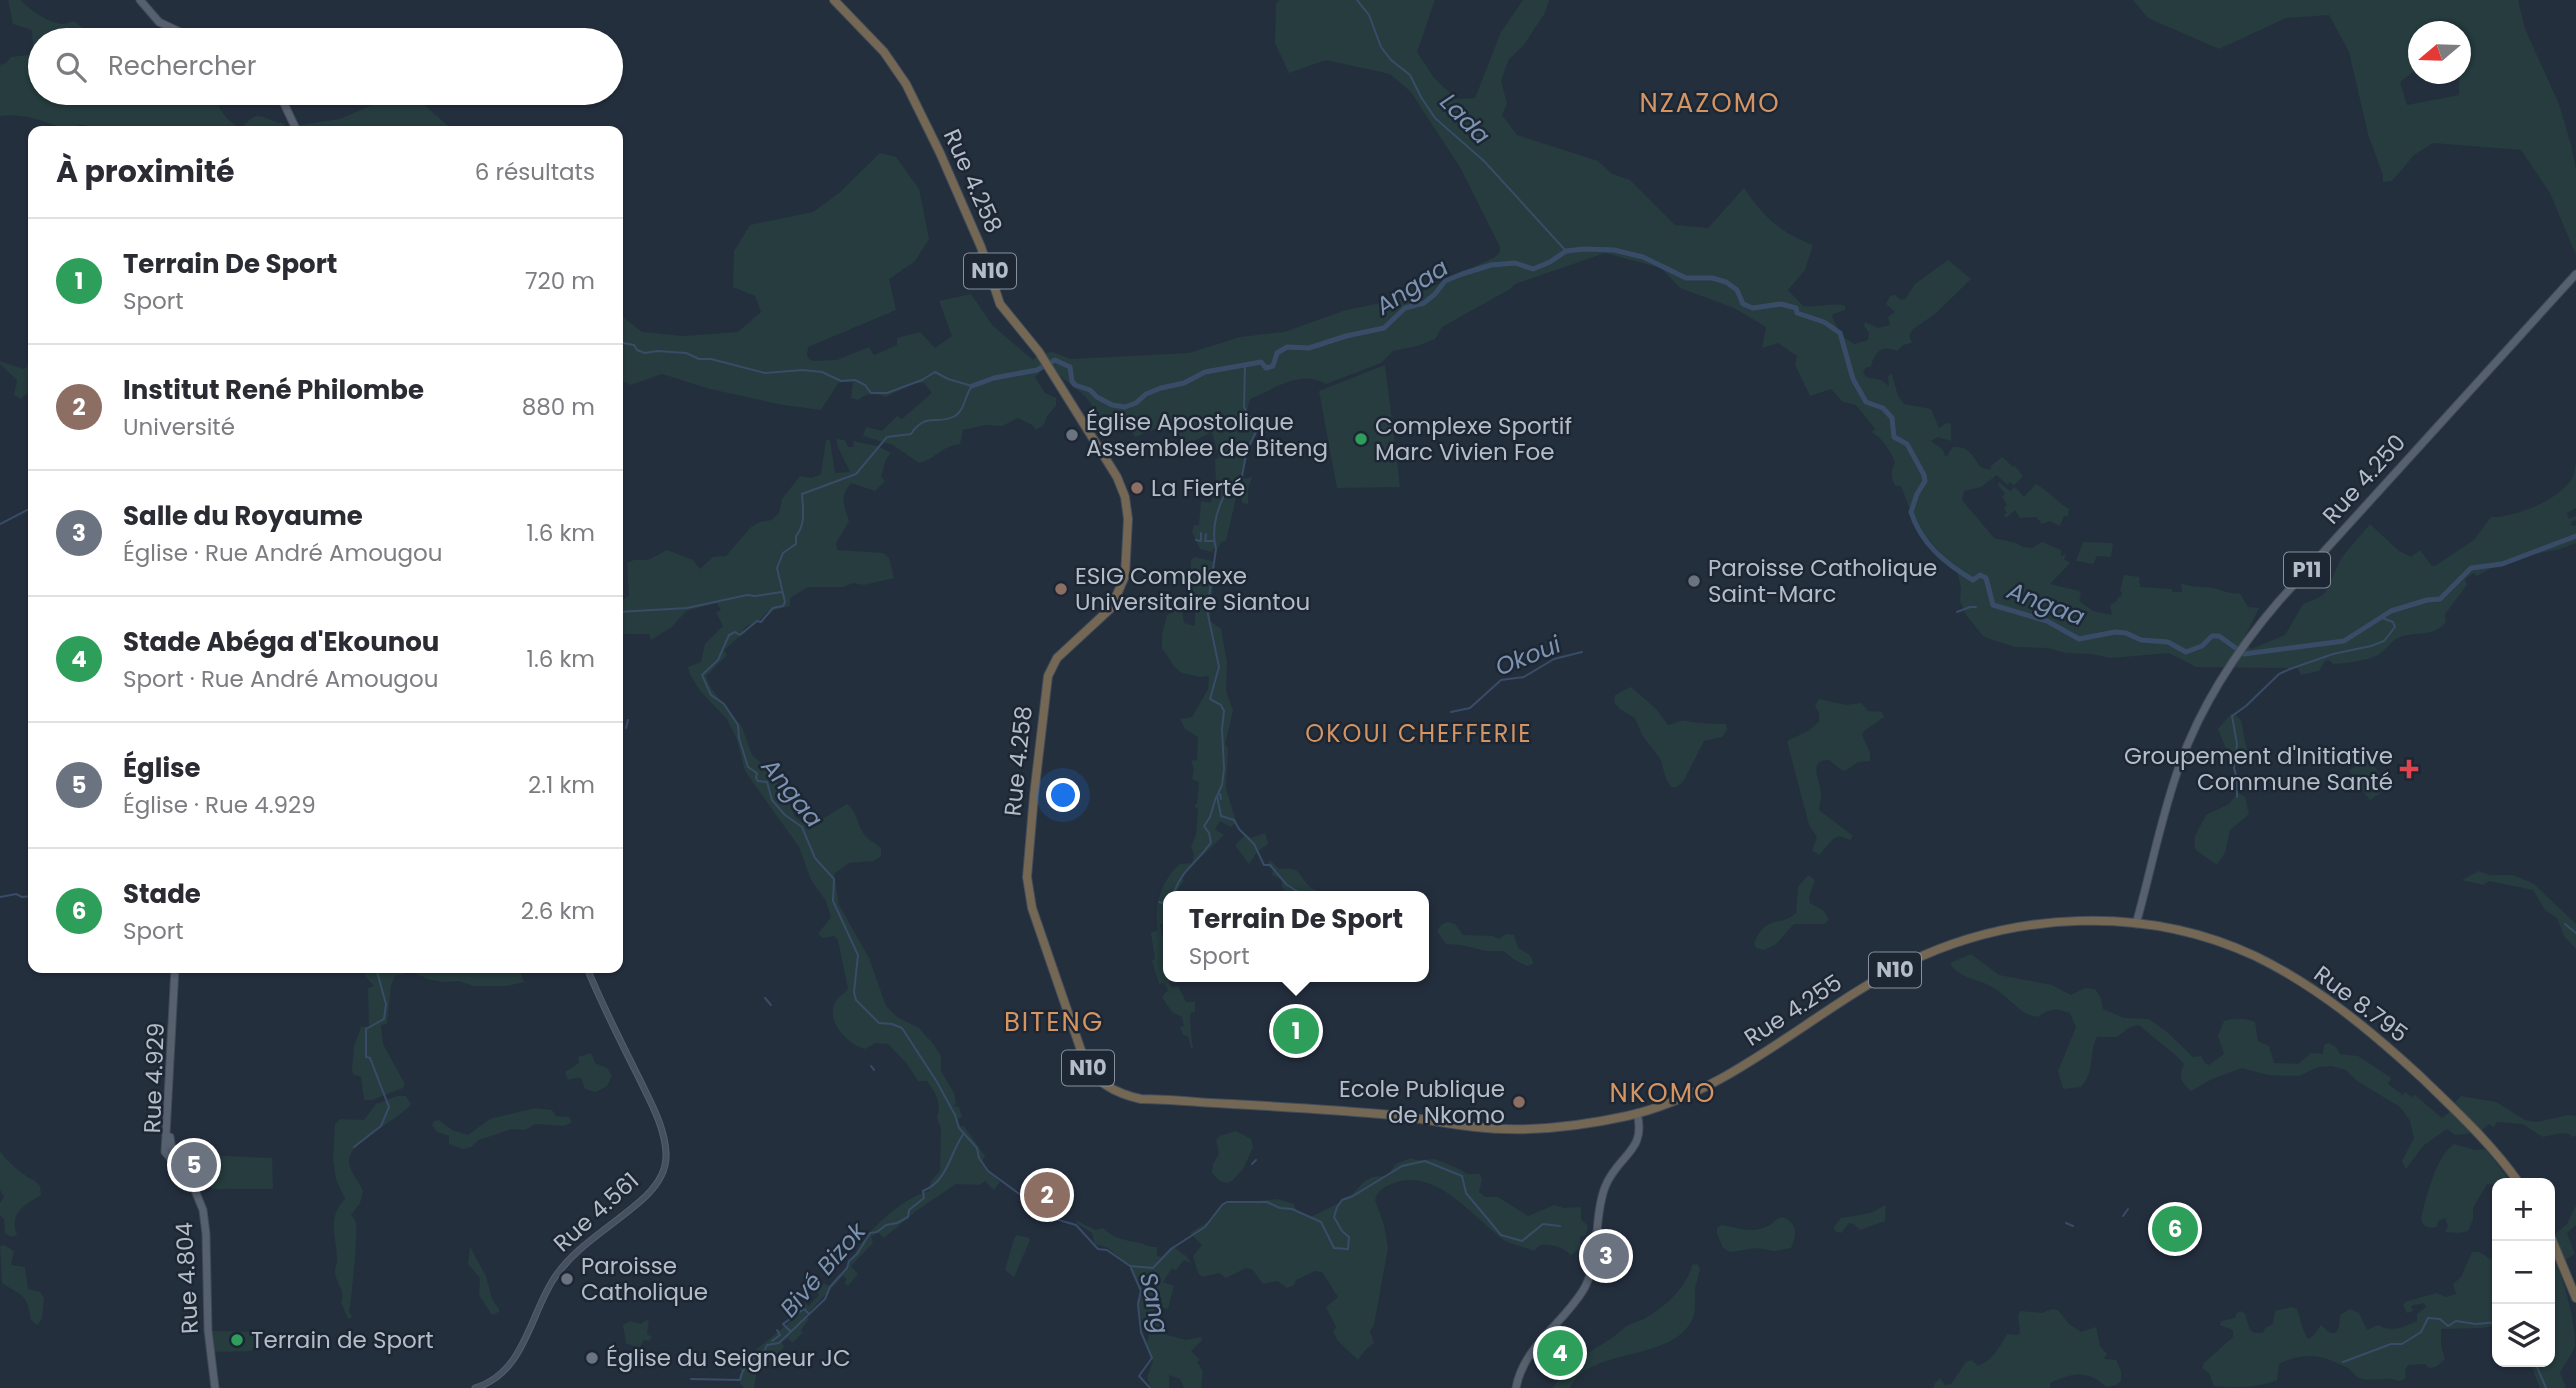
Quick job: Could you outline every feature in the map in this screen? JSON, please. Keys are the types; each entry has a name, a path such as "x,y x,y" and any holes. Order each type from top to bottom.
{"highway":[{"name":"Rue 4.258","path":"834,0 884,52 906,84 981,247 1000,304 1039,352 1117,477 1125,497 1128,533 1122,586 1111,608 1057,658 1048,676 1027,877 1032,908 1085,1062 1100,1081 1114,1090 1130,1096 1152,1099 1388,1115 1509,1129 1571,1126 1637,1113"},
{"name":"Rue 4.255","path":"1637,1113 1680,1097 1724,1076 1889,972 1935,951 1987,933 2037,924 2097,921 2136,924"},
{"name":"Rue 8.795","path":"2136,924 2195,935 2237,949 2281,970 2321,994 2384,1044 2448,1102 2492,1147 2515,1178"},
{"path":"2552,1241 2576,1298"}],"main road":[{"path":"138,0 148,18 162,28"},
{"path":"138,0 169,28"},
{"path":"286,105 296,126"},
{"name":"Rue 4.250","path":"2136,924 2179,766 2200,718 2234,657 2302,575 2576,274"},
{"name":"Rue 4.804","path":"177,973 167,1151 192,1183 203,1210 208,1330 217,1388"},
{"name":"Rue 4.561","path":"475,1388 496,1377 514,1359 528,1336 550,1285 569,1261 642,1200 659,1181 663,1171 666,1150 656,1115 589,973"},
{"path":"1516,1388 1525,1360 1575,1302 1590,1276 1603,1194 1617,1166 1637,1143 1640,1132 1637,1113"}],"green space":[{"path":"8,0 21,0 51,21 64,24 74,21 83,28 28,29 13,24"},
{"path":"1280,0 1435,0 1417,52 1435,79 1457,99 1475,98 1501,32 1523,0 1549,0 1545,13 1523,46 1509,59 1501,80 1507,104 1502,115 1517,135 1598,161 1612,174 1630,180 1675,225 1708,228 1744,188 1773,222 1791,235 1813,245 1805,270 1788,290 1803,306 1845,306 1845,310 1833,314 1832,317 1842,336 1854,344 1868,340 1869,333 1864,326 1865,322 1878,328 1890,325 1888,317 1895,312 1886,304 1890,296 1905,299 1915,284 1948,260 1971,279 1935,314 1912,330 1909,336 1912,343 1903,345 1897,351 1883,349 1874,357 1871,367 1863,371 1866,377 1881,380 1889,386 1888,376 1892,374 1898,396 1904,404 1931,409 1939,428 1946,423 1951,424 1951,441 1938,437 1931,441 1942,449 1946,457 1953,447 1959,447 1971,453 1982,468 1992,470 1990,467 2002,457 2015,466 2023,476 2014,485 2010,482 2007,485 1997,475 1981,487 1964,491 1962,500 1994,538 2032,548 2042,542 2061,550 2061,556 2066,554 2064,559 2070,563 2050,584 2079,591 2079,601 2093,611 2112,615 2110,605 2121,597 2124,575 2139,577 2140,587 2172,589 2172,592 2182,592 2181,583 2240,593 2248,607 2259,608 2243,640 2251,649 2285,635 2303,604 2325,593 2342,557 2370,524 2399,551 2411,557 2420,550 2431,565 2435,566 2474,540 2491,517 2524,511 2558,493 2573,477 2576,461 2576,508 2567,513 2569,519 2576,516 2576,520 2571,522 2572,526 2576,526 2576,543 2514,558 2514,562 2491,568 2477,576 2473,573 2465,579 2467,585 2445,614 2446,622 2436,630 2400,637 2374,657 2337,664 2329,660 2325,661 2319,671 2301,675 2298,668 2196,667 2169,653 2111,658 2065,653 2048,648 2015,647 1983,636 1966,615 1960,601 1961,588 1957,571 1914,520 1901,486 1896,486 1893,480 1893,458 1882,441 1871,432 1875,429 1856,405 1843,402 1831,389 1810,396 1795,365 1797,356 1778,343 1762,348 1766,327 1734,308 1680,288 1661,268 1605,253 1515,284 1442,327 1435,339 1393,351 1381,363 1326,384 1306,379 1288,382 1250,399 1247,410 1258,429 1247,453 1243,477 1252,477 1248,489 1248,504 1242,503 1242,498 1236,498 1226,541 1221,542 1212,552 1200,549 1192,532 1194,525 1199,525 1201,501 1211,503 1216,483 1215,459 1219,458 1212,432 1194,441 1184,442 1172,422 1135,437 1129,427 1110,430 1086,397 1058,374 1044,353 1053,352 1070,359 1189,353 1240,337 1284,332 1346,310 1410,297 1495,257 1500,252 1500,247 1461,169 1411,92 1390,74 1326,60 1289,73 1275,43 1276,3"},
{"path":"2133,0 2518,0 2525,29 2559,104 2571,145 2576,170 2576,255 2550,193 2521,150 2433,143 2414,155 2392,181 2383,182 2368,134 2349,52 2329,15 2286,18 2219,49 2148,18"},
{"path":"28,55 28,105 219,105 223,113 238,126 57,126 27,117 0,116 0,65 11,57"},
{"path":"372,105 424,105 448,126 293,126 340,119"},
{"path":"257,116 285,126 242,126"},
{"path":"880,153 896,157 919,189 929,239 915,261 889,279 896,310 808,347 807,356 812,361 837,360 869,347 874,355 897,345 897,338 920,332 935,348 952,336 939,301 971,294 992,325 1033,360 1038,355 1045,367 1035,377 1045,393 1056,398 1056,406 1047,416 1044,425 1036,430 1018,418 1002,426 986,425 963,430 960,444 948,447 919,463 893,445 863,436 866,427 882,431 897,416 902,419 932,393 924,383 915,383 885,397 871,394 858,400 851,398 853,382 839,382 821,410 783,405 710,389 662,374 631,385 623,382 623,317 642,332 683,336 738,332 761,312 755,296 733,287 734,251 750,225 813,212 839,193"},
{"path":"0,361 23,369 28,364 28,393 21,399 14,395 17,380"},
{"name":"Complexe Sportif Marc Vivien Foe","path":"1385,365 1400,487 1337,488 1319,391"},
{"path":"837,439 845,440 848,447 854,447 853,441 877,446 891,453 886,459 881,477 885,481 875,491 851,483 847,488 844,502 849,521 836,543 837,550 883,553 889,558 894,578 864,585 853,583 843,587 808,587 790,598 790,606 767,612 759,621 745,627 740,636 724,650 727,655 706,676 711,688 742,727 752,755 770,771 789,801 795,817 809,827 847,804 864,834 881,848 881,856 874,861 849,863 834,874 839,905 869,958 886,1006 897,1017 919,1028 941,1056 941,1071 954,1093 954,1106 959,1107 962,1117 958,1119 960,1126 964,1126 985,1156 981,1164 1000,1182 994,1190 985,1181 980,1185 956,1184 916,1211 884,1238 878,1232 871,1237 873,1243 851,1266 858,1274 848,1286 844,1283 847,1279 843,1276 806,1315 809,1319 801,1330 803,1333 792,1343 788,1338 782,1342 784,1347 756,1375 754,1388 744,1388 740,1383 740,1368 746,1358 796,1317 793,1314 805,1303 809,1306 819,1295 817,1292 824,1283 829,1286 839,1274 842,1275 860,1246 886,1216 907,1201 929,1191 931,1181 940,1171 941,1129 937,1117 938,1103 927,1081 918,1081 907,1064 888,1044 875,1043 865,1049 858,1047 845,1037 835,1023 833,1008 848,989 838,940 834,936 823,938 818,934 831,917 826,901 811,880 799,847 745,771 737,740 727,719 701,692 690,675 688,667 701,662 705,644 723,626 716,612 721,610 717,603 686,611 672,627 651,640 649,634 623,634 623,600 629,596 627,563 634,560 648,560 667,550 693,560 700,569 713,557 726,556 751,527 771,520 779,513 782,499 800,476 812,478 821,474 826,440 830,440 835,473 850,472 837,445"},
{"path":"1999,482 2010,491 2015,487 2024,497 2036,484 2069,509 2068,517 2064,516 2060,526 2050,521 2042,524 2036,517 2020,518 2015,510 2006,518 2004,508 2007,505 2002,497 2005,494 1998,485"},
{"path":"2083,542 2113,543 2111,557 2097,556 2093,564 2076,561"},
{"path":"1195,557 1215,562 1210,621 1221,629 1227,662 1226,691 1233,711 1225,744 1228,749 1226,788 1236,822 1231,827 1220,821 1215,829 1224,835 1185,872 1181,878 1184,880 1177,891 1163,891 1163,923 1160,924 1163,936 1163,982 1170,982 1172,988 1178,986 1186,1002 1195,1002 1195,1012 1190,1013 1193,1048 1180,1027 1184,1026 1182,1017 1172,1012 1162,997 1168,990 1164,983 1159,984 1152,961 1155,959 1151,933 1158,930 1158,903 1168,877 1180,864 1192,863 1194,855 1191,847 1196,835 1198,809 1194,806 1197,803 1199,782 1192,779 1194,769 1191,761 1197,760 1198,737 1185,729 1180,719 1192,717 1208,689 1209,676 1200,677 1179,671 1162,649 1162,634 1167,615 1177,610 1182,611 1184,623 1195,626 1195,611 1190,591 1191,560"},
{"path":"1631,687 1656,709 1668,725 1683,721 1726,724 1727,730 1722,737 1704,741 1684,780 1677,787 1671,787 1666,779 1661,760 1642,735 1635,718 1614,702 1615,695"},
{"path":"1819,699 1846,705 1861,703 1868,711 1882,712 1884,717 1862,735 1870,753 1870,761 1858,762 1845,771 1829,760 1818,763 1816,772 1821,795 1819,810 1853,836 1850,840 1839,836 1834,838 1819,855 1812,850 1817,837 1809,825 1787,741 1808,731 1819,722 1819,713 1815,706"},
{"path":"2231,714 2240,719 2242,725 2248,755 2247,763 2242,766 2233,766 2218,729"},
{"path":"2368,757 2389,787 2370,800 2349,771"},
{"path":"2238,793 2245,797 2249,814 2230,830 2225,853 2217,864 2196,850 2195,836 2206,815 2229,804"},
{"path":"1265,833 1268,844 1257,852 1249,864 1235,845 1246,834 1251,838"},
{"path":"1270,860 1279,869 1297,871 1310,887 1318,891 1285,891 1282,888 1282,880 1272,875 1273,870 1267,865"},
{"path":"2479,871 2490,875 2513,875 2534,884 2576,924 2576,949 2564,936 2557,918 2545,910 2533,890 2489,881 2483,885 2462,880"},
{"path":"1808,875 1815,880 1809,897 1810,903 1823,910 1829,920 1824,924 1794,924 1776,944 1764,950 1756,948 1754,943 1764,928 1796,913 1798,887"},
{"path":"1447,922 1455,924 1463,935 1493,936 1499,939 1506,934 1514,935 1518,948 1530,956 1533,964 1527,966 1504,951 1486,951 1446,944 1437,931"},
{"path":"1971,954 1999,975 2052,985 2071,995 2085,988 2095,989 2101,998 2103,1009 2124,1018 2149,1019 2193,1057 2201,1056 2209,1065 2224,1054 2218,1036 2224,1021 2228,1020 2243,1019 2255,1022 2258,1041 2269,1046 2274,1063 2298,1064 2311,1053 2323,1054 2324,1045 2329,1043 2336,1047 2340,1054 2358,1056 2391,1078 2388,1084 2403,1095 2405,1092 2412,1097 2415,1095 2442,1118 2452,1110 2475,1133 2455,1135 2447,1129 2423,1146 2406,1169 2402,1161 2414,1138 2410,1121 2400,1107 2357,1081 2346,1070 2331,1066 2318,1067 2299,1076 2268,1075 2242,1068 2212,1079 2191,1091 2182,1079 2184,1064 2139,1025 2130,1027 2117,1037 2097,1037 2086,1081 2081,1087 2063,1089 2058,1071 2076,1027 2070,1013 2053,1010 2038,1017 2031,1015 2019,1009 1992,987 1958,972 1950,963"},
{"path":"364,973 408,973 395,976 391,985 387,1024 381,1025 383,1044 405,1084 403,1088 372,1100 364,1100 361,1077 353,1074 352,1070 354,1046 361,1027 369,1026 368,988 374,986"},
{"path":"414,973 521,973 524,982 507,986 473,986 459,981 428,979"},
{"path":"591,1053 595,1063 607,1068 612,1076 607,1086 596,1092 585,1089 579,1078 568,1080 565,1072 579,1063 578,1057"},
{"path":"397,1096 406,1096 411,1104 364,1139 351,1154 349,1162 363,1191 360,1203 351,1215 356,1222 356,1228 349,1312 352,1317 348,1319 341,1302 342,1294 335,1271 337,1261 334,1221 339,1206 345,1199 336,1179 333,1160 335,1124 340,1119 364,1120 376,1104"},
{"path":"2461,1096 2496,1102 2525,1120 2537,1122 2567,1115 2576,1116 2576,1136 2562,1133 2543,1137 2522,1124 2497,1122 2494,1127 2489,1124 2481,1131 2455,1102"},
{"path":"535,1108 552,1110 556,1116 569,1117 572,1122 565,1126 535,1124 525,1130 512,1129 479,1140 471,1147 463,1149 449,1144 449,1136 437,1132 432,1125 439,1120 452,1130 468,1135 490,1119"},
{"path":"1236,1131 1251,1139 1253,1147 1243,1169 1227,1183 1220,1181 1212,1173 1213,1164 1219,1154 1216,1140"},
{"path":"2454,1144 2476,1150 2485,1149 2508,1178 2492,1178 2492,1185 2487,1184 2473,1208 2473,1219 2468,1231 2459,1233 2445,1232 2448,1226 2445,1218 2438,1221 2437,1227 2431,1228 2424,1225 2421,1218 2437,1167"},
{"path":"0,1151 16,1168 40,1186 41,1195 24,1206 17,1215 17,1235 11,1237 5,1233 4,1219 0,1215 0,1203 4,1197 0,1190"},
{"path":"200,1155 272,1158 273,1189 212,1189"},
{"path":"1411,1158 1434,1159 1467,1174 1480,1174 1482,1180 1479,1192 1485,1197 1498,1197 1528,1216 1554,1205 1564,1208 1581,1207 1581,1219 1588,1226 1586,1235 1580,1237 1580,1248 1571,1256 1561,1248 1549,1245 1540,1245 1534,1251 1504,1240 1454,1197 1439,1188 1410,1180 1387,1186 1375,1200 1384,1225 1388,1248 1374,1325 1370,1331 1374,1343 1358,1360 1338,1341 1333,1332 1336,1327 1326,1307 1338,1297 1322,1272 1315,1271 1296,1280 1294,1285 1287,1288 1277,1281 1263,1284 1253,1270 1246,1268 1226,1278 1219,1273 1202,1277 1198,1273 1193,1256 1202,1245 1190,1233 1211,1220 1223,1204 1277,1199 1294,1204 1296,1210 1309,1218 1349,1197 1369,1179 1386,1177 1396,1164"},
{"path":"1885,1205 1885,1221 1860,1230 1849,1223 1841,1233 1835,1231 1834,1227 1841,1218 1871,1213"},
{"path":"2576,1205 2576,1225 2567,1233 2575,1254 2565,1260 2555,1234 2567,1224"},
{"path":"1782,1217 1791,1222 1795,1230 1791,1248 1774,1251 1757,1248 1730,1252 1723,1248 1717,1233 1717,1228 1722,1225 1757,1230"},
{"path":"1077,1221 1096,1230 1103,1228 1120,1238 1157,1247 1157,1256 1162,1257 1172,1246 1186,1256 1191,1263 1184,1260 1176,1270 1172,1268 1163,1282 1174,1286 1168,1309 1155,1306 1152,1319 1161,1322 1160,1333 1186,1340 1201,1337 1202,1340 1191,1351 1200,1360 1197,1362 1203,1371 1201,1388 1184,1388 1180,1379 1169,1375 1169,1388 1151,1388 1147,1377 1153,1361 1147,1343 1149,1335 1144,1331 1138,1304 1140,1292 1131,1267 1108,1248 1095,1244 1092,1233 1076,1223"},
{"path":"1017,1235 1030,1240 1014,1277 1005,1270"},
{"path":"4,1245 14,1251 11,1265 25,1267 28,1289 40,1292 44,1298 42,1319 37,1325 31,1320 28,1305 22,1296 2,1283 0,1246"},
{"path":"470,1247 486,1276 492,1299 499,1309 499,1312 492,1315 479,1295 480,1278 468,1264"},
{"path":"2472,1252 2479,1252 2492,1260 2492,1326 2441,1329 2441,1346 2445,1359 2436,1367 2429,1368 2425,1364 2408,1365 2405,1370 2406,1378 2400,1381 2360,1378 2348,1368 2313,1356 2297,1357 2279,1364 2277,1380 2255,1386 2214,1386 2209,1373 2202,1368 2204,1363 2233,1337 2233,1330 2220,1325 2221,1321 2235,1318 2241,1311 2245,1314 2250,1330 2263,1333 2265,1328 2273,1324 2275,1311 2291,1307 2297,1309 2308,1339 2321,1325 2330,1333 2336,1333 2340,1315 2350,1309 2359,1313 2367,1330 2378,1325 2388,1329 2398,1328 2417,1321 2417,1314 2426,1307 2424,1303 2411,1306 2413,1311 2407,1313 2403,1305 2405,1302 2436,1293 2446,1297 2456,1294 2453,1284 2461,1277"},
{"path":"2555,1260 2571,1311 2575,1335 2574,1348 2560,1373 2566,1388 2540,1388 2532,1368 2555,1367"},
{"path":"1697,1264 1700,1268 1695,1289 1694,1313 1691,1322 1680,1335 1664,1344 1593,1366 1579,1375 1570,1388 1553,1388 1578,1360 1627,1326 1642,1320 1666,1304 1680,1290 1692,1265"},
{"path":"2058,1310 2069,1324 2081,1332 2096,1327 2100,1346 2107,1354 2104,1359 2116,1360 2121,1371 2121,1381 2106,1387 2093,1377 2080,1374 2050,1383 2050,1388 1933,1388 1940,1378 1945,1385 1951,1384 1966,1362 1972,1360 1978,1366 1988,1360 2007,1334 2018,1335 2020,1311 2042,1313"},
{"path":"630,1321 641,1324 649,1321 647,1334 652,1337 649,1341 643,1340 640,1349 626,1343 623,1325"},
{"path":"1566,1329 1583,1345 1554,1377 1537,1360"},
{"path":"213,1331 264,1332 251,1351 214,1352"}],"waterway":[{"name":"Lada","path":"1357,0 1369,15 1381,47 1391,60 1410,75 1435,118 1484,161 1566,251"},
{"name":"Angaa","path":"972,386 994,378 1037,370 1055,360 1070,367 1075,385 1090,390 1112,405 1125,407 1136,403 1146,394 1184,383 1205,372 1261,362 1266,368 1273,366 1277,353 1287,347 1309,348 1384,328 1405,308 1424,303 1445,281 1462,274 1491,265 1515,263 1533,269 1566,251 1614,250 1643,257 1686,278 1712,278 1726,282 1737,290 1743,304 1753,308 1781,304 1796,308 1797,313 1824,322 1840,333 1853,379 1866,402 1883,408 1892,418 1894,437 1907,444 1924,475 1925,481 1911,512 1928,543 1944,560 1973,580 1980,575 1986,578 1993,605 2047,621 2079,639 2115,632 2126,633 2141,640 2168,642 2186,652 2202,646 2212,636 2219,636 2244,654 2344,641 2391,611 2427,600 2440,599 2471,568 2502,564 2576,536"},
{"name":"Angaa","path":"623,343 634,345 637,350 645,353 686,353 699,359 711,359 765,373 803,370 822,372 841,381 855,380 865,385 871,393 887,393 922,380 935,372 972,386 961,410 955,416 922,423 911,434 887,437 856,474 802,494 803,521 796,536 796,544 783,553 777,568 785,602 783,606 773,608 761,622 757,621 740,635 735,632 729,635 718,660 702,675 711,695 724,704 738,725 748,767 757,773 758,781 767,782 772,800 785,815 802,827 815,858 834,879 833,901 858,955 854,992 856,1000 879,1023 902,1028 937,1082 959,1128 977,1148 979,1158 988,1171 1018,1193 1031,1198 1052,1218 1076,1225 1098,1249 1107,1250 1130,1266 1153,1268 1171,1249 1205,1227 1227,1202 1267,1202 1280,1208 1292,1209 1321,1222 1334,1248 1348,1249 1349,1237 1334,1217 1342,1200 1402,1166 1425,1161 1462,1176 1466,1193 1501,1235 1522,1241 1543,1224 1560,1226"},
{"path":"1245,366 1244,407 1256,427 1256,432 1247,450 1240,486 1230,484 1217,515 1214,532 1216,549 1207,610 1219,667 1210,699 1221,705 1224,711 1224,769 1217,796 1221,816 1234,820 1254,844 1264,865 1270,865 1287,885 1297,891"},
{"path":"0,524 28,510"},
{"path":"1196,540 1201,541 1201,533"},
{"path":"1206,534 1205,541 1214,541"},
{"path":"623,612 687,608 747,595 782,592"},
{"path":"1957,612 1976,607"},
{"path":"2237,797 2234,768 2237,744 2232,716 2279,674 2333,654 2384,641 2395,627 2393,622 2382,618"},
{"name":"Okoui","path":"1451,712 1470,708 1501,680 1524,677 1554,659 1582,652"},
{"path":"626,728 628,720"},
{"path":"1220,794 1221,799"},
{"path":"1175,890 1182,877 1211,842 1204,826 1210,817 1216,797"},
{"path":"0,897 16,894 28,896"},
{"path":"1159,902 1163,903"},
{"path":"2565,924 2576,933"},
{"path":"354,1147 381,1126 389,1107 370,1058 366,1057 366,1029 384,1019 386,1004 377,973"},
{"path":"765,998 771,1005"},
{"path":"871,1066 874,1070"},
{"name":"Bivé Bizok","path":"691,1379 740,1380 746,1366 765,1350 767,1345 779,1343 825,1299 830,1287 847,1268 849,1261 857,1254 870,1233 908,1217 909,1210 924,1198 923,1191 932,1186 943,1173 964,1133"},
{"path":"1252,1164 1256,1160"},
{"path":"2123,1216 2128,1209"},
{"path":"2066,1223 2073,1226"},
{"name":"Sang","path":"1131,1268 1141,1291 1138,1304 1141,1332 1152,1358 1139,1376 1150,1388"},
{"path":"790,1331 783,1324 804,1309 809,1314"},
{"path":"2343,1362 2391,1344 2402,1344 2421,1332 2428,1318 2440,1319 2448,1326 2456,1321 2476,1324 2492,1322"},
{"path":"772,1341 780,1335 777,1330"},
{"path":"2537,1367 2546,1388"}],"place":[{"name":"Église Apostolique Assemblee de Biteng","path":"1072,435"},
{"name":"Complexe Sportif Marc Vivien Foe","path":"1361,439"},
{"name":"La Fierté","path":"1137,488"},
{"name":"Paroisse Catholique Saint-Marc","path":"1694,581"},
{"name":"ESIG Complexe Universitaire Siantou","path":"1061,589"},
{"name":"Groupement d'Initiative Commune Santé","path":"2409,769"},
{"name":"Terrain De Sport","path":"1296,1031"},
{"name":"Ecole Publique de Nkomo","path":"1519,1102"},
{"name":"Église","path":"194,1165"},
{"name":"Institut René Philombe","path":"1047,1195"},
{"name":"Stade","path":"2175,1229"},
{"name":"Salle du Royaume","path":"1606,1256"},
{"name":"Paroisse Catholique","path":"567,1279"},
{"name":"Terrain de Sport","path":"237,1340"},
{"name":"Stade Abéga d'Ekounou","path":"1560,1353"},
{"name":"Église du Seigneur JC","path":"592,1358"}],"district":[{"name":"NZAZOMO","path":"1710,103"},
{"name":"OKOUI CHEFFERIE","path":"1419,734"},
{"name":"BITENG","path":"1054,1022"},
{"name":"NKOMO","path":"1663,1093"}]}
